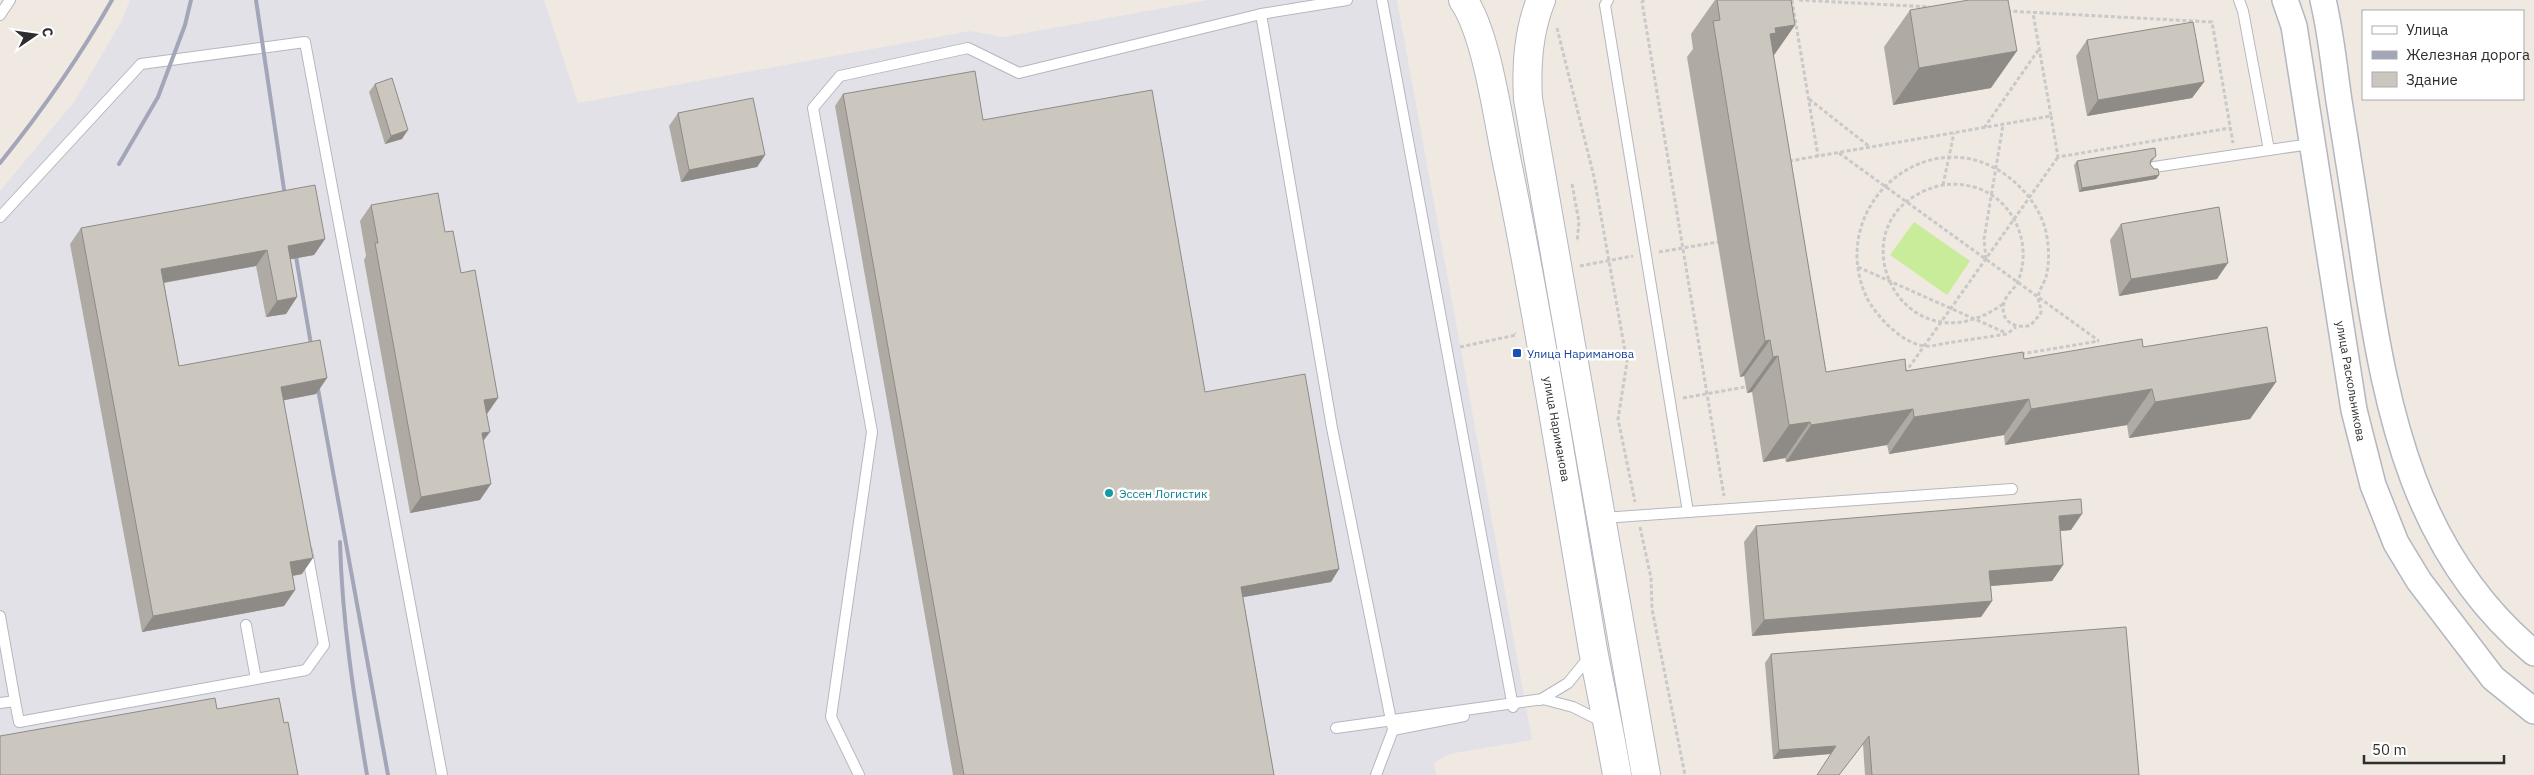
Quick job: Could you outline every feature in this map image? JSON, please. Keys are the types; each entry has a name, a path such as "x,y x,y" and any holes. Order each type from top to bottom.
{"main road":[{"name":"улица Нариманова","path":"1463,0 1469,8 1483,50 1528,265 1617,775"},
{"path":"1541,0 1530,38 1526,71 1528,99 1603,518 1646,775"}],"street":[{"name":"улица Раскольникова","path":"2285,0 2294,26 2354,410 2372,486 2396,543 2419,581 2493,678 2534,711"},
{"path":"2323,0 2376,341 2408,469 2424,508 2471,588 2506,630 2534,653"}],"lane":[{"path":"0,14 10,0"},
{"path":"859,775 830,717 872,432 813,108 840,76 968,48 1018,73 1261,14 1347,0"},
{"path":"1382,0 1513,706"},
{"path":"1608,0 1605,5 1688,512"},
{"path":"2239,0 2243,11 2269,150"},
{"path":"1261,14 1332,428 1393,730 1376,775"},
{"path":"0,216 141,64 305,42 442,775"},
{"path":"2154,167 2311,144"},
{"path":"1603,518 2012,489"},
{"path":"0,616 19,722 306,670 324,644 304,538"},
{"path":"246,625 256,678"},
{"path":"1393,730 1543,699 1568,683 1594,651"},
{"path":"1336,728 1543,699 1573,707 1608,724"},
{"path":"0,703 15,701"}],"path":[{"path":"1644,0 1642,2 1726,509"},
{"path":"1792,0 1818,156"},
{"path":"1799,0 1936,8"},
{"path":"2004,11 2212,22 2235,155"},
{"path":"1914,372 1904,374 2058,157 2033,13"},
{"path":"1556,26 1594,177 1628,362 1618,419 1651,578 1652,610 1685,775"},
{"path":"1984,128 2040,49"},
{"path":"1809,99 1870,147"},
{"path":"1783,162 2051,116"},
{"path":"1986,259 1984,239 2003,125"},
{"path":"2058,157 2230,128"},
{"path":"1943,185 1954,133"},
{"path":"1838,153 2100,340 2012,356"},
{"path":"2003,304 2003,314 2008,322 2016,326 2031,325 2037,320 2041,305 2038,297 2046,275 2049,251 2045,228 2036,206 2022,188 1996,169 1983,163 1936,159 1914,166 1894,178 1877,194 1865,214 1858,236 1858,267 1860,282 1870,304 1884,322 1903,337 1924,346 2007,334 2016,326"},
{"path":"1572,184 1579,222 1577,248"},
{"path":"1966,185 1991,196 2004,206 2019,229 2023,246 2018,282 2003,304 1978,319 1953,324 1941,323 1919,315 1904,304 1893,291 1889,281 1883,256 1884,239 1891,222 1906,202 1930,187 1966,185"},
{"path":"1858,267 1978,319 2007,334"},
{"path":"1454,349 1516,335 1515,326"},
{"path":"1670,400 1754,386"}],"shaded area":[{"path":"130,0 544,0 578,103 970,31 1003,37 1208,0 1397,0 1532,740 1449,754 1434,763 1436,775 0,775 0,191 74,102 121,22"}],"green space":[{"path":"1914,222 1970,261 1947,295 1890,255"}],"building":[{"path":"1717,0 1791,0 1795,25 1775,28 1776,33 1770,34 1826,372 1905,359 1906,371 2023,352 2024,359 2142,339 2143,347 2267,327 2276,382 2155,402 2152,389 2031,409 2029,399 1914,417 1913,409 1811,425 1810,422 1789,425 1778,356 1773,357 1770,340 1765,341 1713,21 1720,20"},
{"path":"1969,0 2008,0 2017,51 1919,68 1910,10"},
{"path":"2193,22 2204,82 2098,100 2087,40"},
{"name":"Эссен Логистик","path":"975,71 983,120 1152,90 1205,392 1305,374 1339,569 1241,587 1274,775 964,775 843,94"},
{"path":"392,78 408,130 391,136 375,84"},
{"path":"753,98 765,155 689,170 678,113"},
{"path":"2155,148 2156,156 2151,160 2150,164 2154,169 2158,169 2159,175 2082,188 2077,161"},
{"path":"315,185 325,239 288,246 297,297 277,301 267,250 161,269 179,366 320,340 327,378 281,387 313,558 290,562 295,590 153,616 81,228"},
{"path":"438,193 445,232 453,231 461,273 475,270 498,398 484,400 490,432 482,433 491,484 421,497 375,243 378,243 371,205"},
{"path":"2219,207 2228,263 2131,279 2121,224"},
{"path":"2081,499 2082,514 2059,516 2063,565 1989,571 1992,601 1764,620 1756,526"},
{"path":"2126,627 2139,775 1872,775 1869,736 1839,775 1817,775 1836,746 1779,750 1771,654"},
{"path":"215,698 217,709 279,698 284,723 288,722 298,775 0,775 0,736"}],"railway":[{"path":"0,163 31,124 59,84 112,0"},
{"path":"119,164 158,97 185,25 191,0"},
{"path":"256,0 286,203"},
{"path":"294,245 313,356"},
{"path":"316,378 388,775"},
{"path":"340,542 346,630 367,775"}],"place":[{"name":"Улица Нариманова","path":"1517,353"},
{"name":"Эссен Логистик","path":"1109,493"}]}
